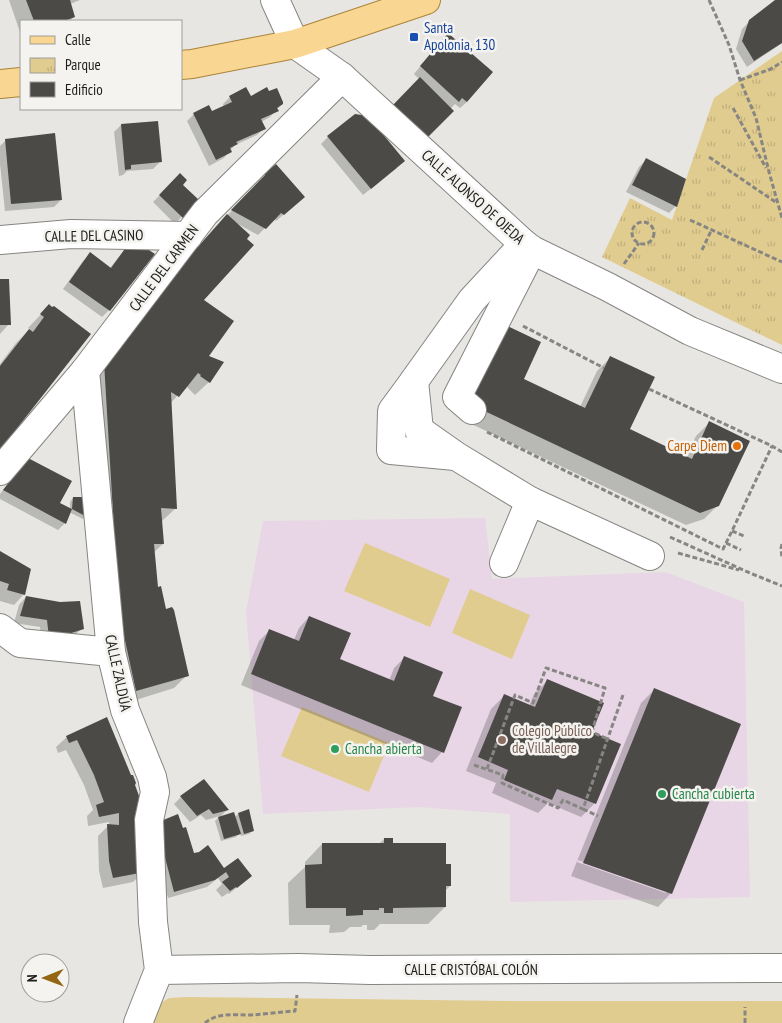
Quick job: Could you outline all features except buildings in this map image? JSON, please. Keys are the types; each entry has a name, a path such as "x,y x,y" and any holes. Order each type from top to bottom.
{"main road":[{"path":"182,65 295,44 426,0"},
{"path":"0,84 20,82"}],"street":[{"path":"275,0 295,44"},
{"name":"CALLE ALONSO DE OJEDA","path":"295,44 342,77 528,247 690,331 782,368"},
{"name":"CALLE DEL CARMEN","path":"0,471 85,371 205,213 342,77"},
{"name":"CALLE DEL CASINO","path":"0,240 71,234 188,236"},
{"path":"528,247 472,300 414,381 419,430 456,456 530,501 650,556"},
{"path":"478,421 458,397 528,247"},
{"name":"CALLE ZALDÚA","path":"85,371 111,652 125,710 152,777 155,792 149,820 154,922 159,970"},
{"path":"504,563 530,501"},
{"path":"0,628 20,643 111,652"},
{"name":"CALLE CRISTÓBAL COLÓN","path":"159,970 298,968 370,970 782,968"},
{"path":"138,1023 159,970"}],"path":[{"path":"709,0 729,45 740,80 756,118 782,218"},
{"path":"740,80 771,69 782,62"},
{"path":"733,108 769,172"},
{"path":"709,157 778,203"},
{"path":"690,220 782,262"},
{"path":"644,221 652,225 655,234 648,243 639,243 632,236 633,228 638,222 644,221"},
{"path":"702,250 712,229"},
{"path":"519,324 604,368"},
{"path":"649,389 782,452"},
{"path":"478,421 722,549 772,446"},
{"path":"732,531 744,536"},
{"path":"726,543 741,550"},
{"path":"782,544 782,558"},
{"path":"677,553 750,573"},
{"path":"487,769 515,695 533,703 546,668 606,688 592,732 608,738"},
{"path":"583,809 623,695"},
{"path":"474,765 503,775 502,783 558,808 563,800 598,816"},
{"path":"205,1023 214,1017 227,1014 251,1015 295,1011 298,968"},
{"path":"745,1007 745,1023"}],"shaded area":[{"name":"Colegio Público de Villalegre","path":"485,518 492,579 665,572 744,602 750,897 510,902 510,814 419,807 263,814 246,612 263,521"}],"green space":[{"path":"782,51 782,345 602,257 630,198 672,220 714,98"},
{"path":"365,543 450,579 430,627 344,591"},
{"path":"470,589 530,615 512,659 452,633"},
{"name":"Cancha abierta","path":"302,707 389,743 369,792 281,756"},
{"path":"169,998 507,1001 782,1001 782,1023 148,1023 154,1007"}],"place":[{"name":"Santa Apolonia, 130","path":"414,37"},
{"name":"Carpe Diem","path":"737,446"},
{"name":"Colegio Público de Villalegre","path":"502,740"},
{"name":"Cancha abierta","path":"335,749"},
{"name":"Cancha cubierta","path":"662,794"}]}
